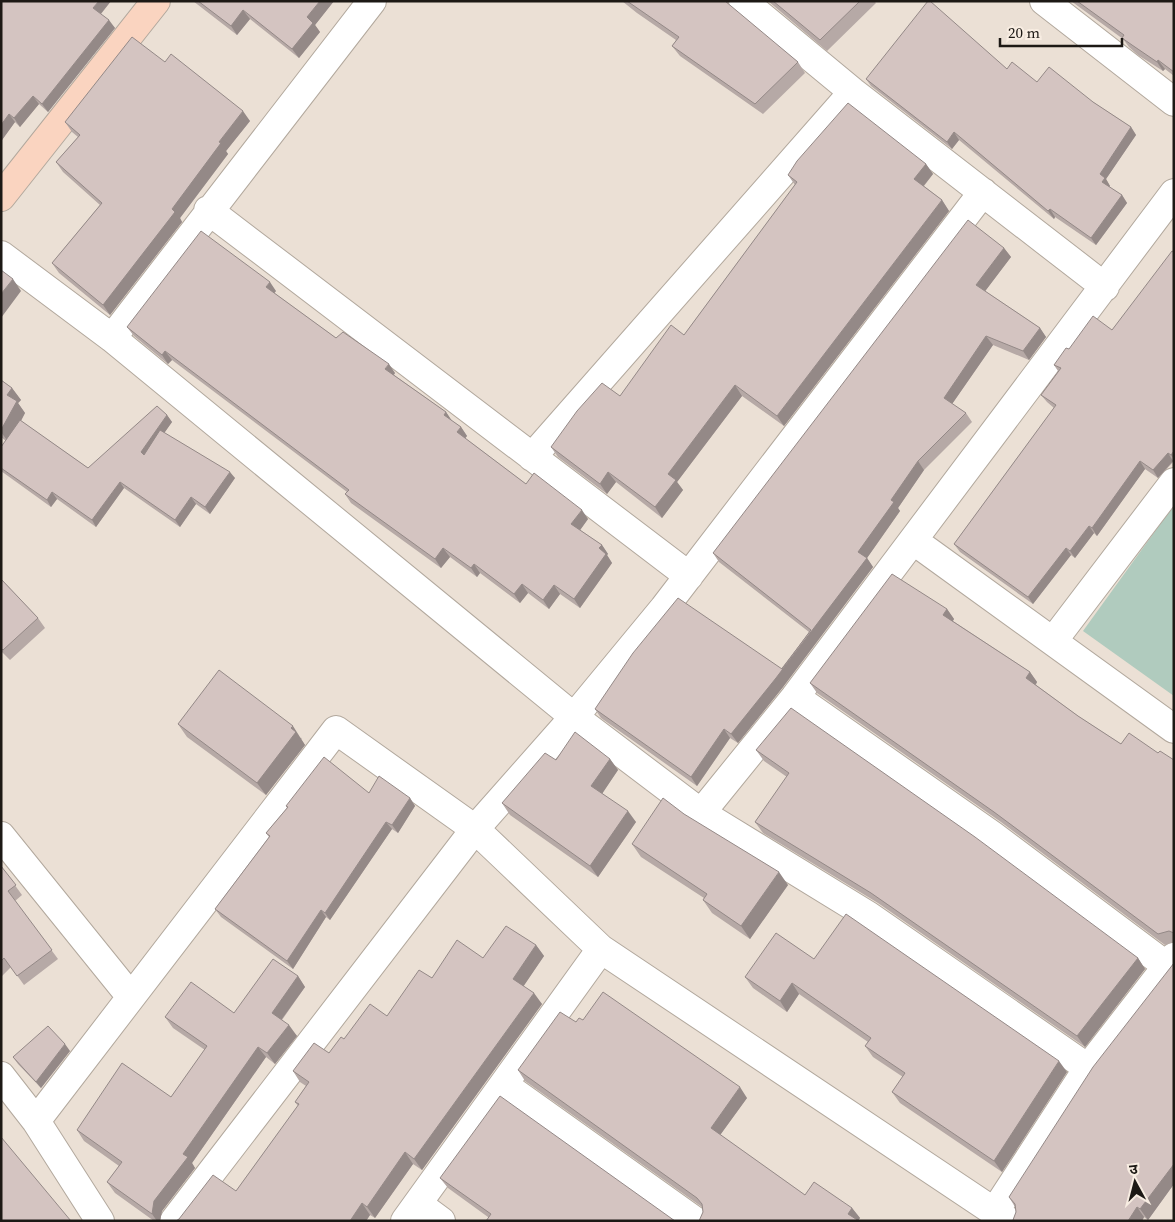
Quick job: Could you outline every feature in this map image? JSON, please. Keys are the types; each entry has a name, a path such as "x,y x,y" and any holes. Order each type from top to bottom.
{"street":[{"path":"112,338 208,210 372,1"},
{"path":"744,1 853,92 1105,287"},
{"path":"1044,1 1174,102"},
{"path":"1,197 153,3"},
{"path":"532,456 853,92"},
{"path":"174,1221 475,829 574,717 689,576 983,192"},
{"path":"701,813 795,697 1105,287 1170,208"},
{"path":"208,210 689,576"},
{"path":"1,255 112,338 574,717 701,813 869,916 1088,1068"},
{"path":"1053,641 1174,482"},
{"path":"914,540 1174,729"},
{"path":"36,1121 336,730 475,829 601,949 1001,1216 1088,1068 1170,962 795,697"},
{"path":"1,836 131,997"},
{"path":"441,1221 412,1212 601,949"},
{"path":"1,1076 36,1121 100,1221"},
{"path":"504,1085 696,1221"}],"green space":[{"path":"1174,505 1174,696 1083,631"}],"building":[{"path":"1,1 99,1 93,8 109,20 42,104 33,96 14,118 9,114 1,125"},
{"path":"198,1 320,1 307,17 313,23 292,49 243,10 231,26"},
{"path":"627,1 725,1 798,62 755,104 672,46 679,37"},
{"path":"773,1 860,1 820,40"},
{"path":"928,1 1007,69 1012,62 1037,82 1049,67 1093,102 1131,127 1100,174 1105,178 1102,182 1122,195 1091,238 1050,209 1048,211 954,132 947,142 866,79"},
{"path":"1077,1 1174,1 1174,72 1122,38 1124,35"},
{"path":"132,37 165,62 171,54 243,111 172,209 175,212 103,305 52,263 102,203 56,162 80,135 65,122"},
{"path":"848,103 926,164 914,179 942,200 777,416 735,385 668,474 676,480 655,507 608,472 600,484 551,447 577,411 602,383 620,396 671,325 684,335 797,182 788,175 797,161"},
{"path":"968,220 1004,248 976,285 1040,328 1023,351 986,336 944,398 966,413 918,461 891,500 894,502 858,552 867,558 776,678 731,734 724,729 691,777 595,709 633,653 678,598 782,669 811,630 713,553"},
{"path":"201,231 270,282 266,287 336,338 343,332 389,364 385,369 446,412 444,415 461,427 457,432 526,484 534,473 582,510 571,524 602,545 599,548 606,554 574,599 554,585 543,600 522,584 514,594 474,564 471,568 443,548 435,559 345,494 349,490 165,351 162,355 127,327"},
{"path":"1172,251 1174,252 1174,451 1171,455 1168,453 1153,470 1140,461 1092,528 1089,526 1070,551 1066,548 1028,597 954,544 1056,405 1041,395 1061,368 1054,365 1066,348 1069,349 1093,316 1112,330"},
{"path":"1,270 13,279 1,294"},
{"path":"1,380 12,388 7,395 17,401 1,430"},
{"path":"157,406 167,415 141,452 144,455 160,430 230,472 205,507 191,497 175,520 120,482 92,520 52,492 47,500 1,468 1,447 20,420 88,468"},
{"path":"892,574 947,609 943,615 1030,672 1026,678 1078,716 1121,744 1129,733 1158,753 1160,751 1174,760 1174,933 1169,931 1158,934 994,812 810,683"},
{"path":"1,579 38,618 3,650 1,648"},
{"path":"219,670 293,726 291,728 296,732 257,783 178,724"},
{"path":"791,708 975,837 1138,958 1077,1036 871,893 755,822 789,773 756,750"},
{"path":"575,732 610,759 591,786 628,811 590,866 502,803 545,753 556,760"},
{"path":"324,757 369,793 379,776 410,798 392,825 386,822 325,913 321,910 287,961 215,909 270,836 266,833 288,807 286,806"},
{"path":"663,798 684,814 779,872 741,926 703,900 707,894 632,844"},
{"path":"1,866 16,885 8,891 52,950 17,976 4,958 1,961"},
{"path":"846,914 1059,1061 994,1161 892,1092 905,1073 865,1046 871,1038 792,983 780,1001 745,977 776,933 814,959"},
{"path":"506,926 536,945 513,979 534,993 414,1159 405,1152 367,1207 362,1203 350,1221 176,1221 213,1175 236,1191 299,1104 295,1102 309,1082 293,1071 314,1043 329,1053 341,1037 344,1039 370,1004 387,1016 419,970 432,978 457,940 483,958"},
{"path":"273,959 298,976 272,1013 289,1025 267,1053 258,1047 183,1154 188,1157 154,1201 152,1214 107,1182 122,1162 77,1130 122,1063 171,1097 207,1046 165,1017 191,982 234,1013"},
{"path":"1174,963 1174,1164 1140,1209 1137,1207 1128,1221 1012,1221 1016,1212 1015,1204 1009,1197 1093,1067"},
{"path":"603,992 740,1087 711,1128 805,1195 814,1182 852,1208 848,1214 859,1221 699,1221 703,1212 702,1204 697,1198 518,1070 560,1012 576,1022 579,1018 583,1020"},
{"path":"48,1026 65,1044 36,1082 13,1057"},
{"path":"500,1096 675,1221 486,1221 491,1214 440,1178"},
{"path":"1,1137 71,1221 1,1221"}]}
